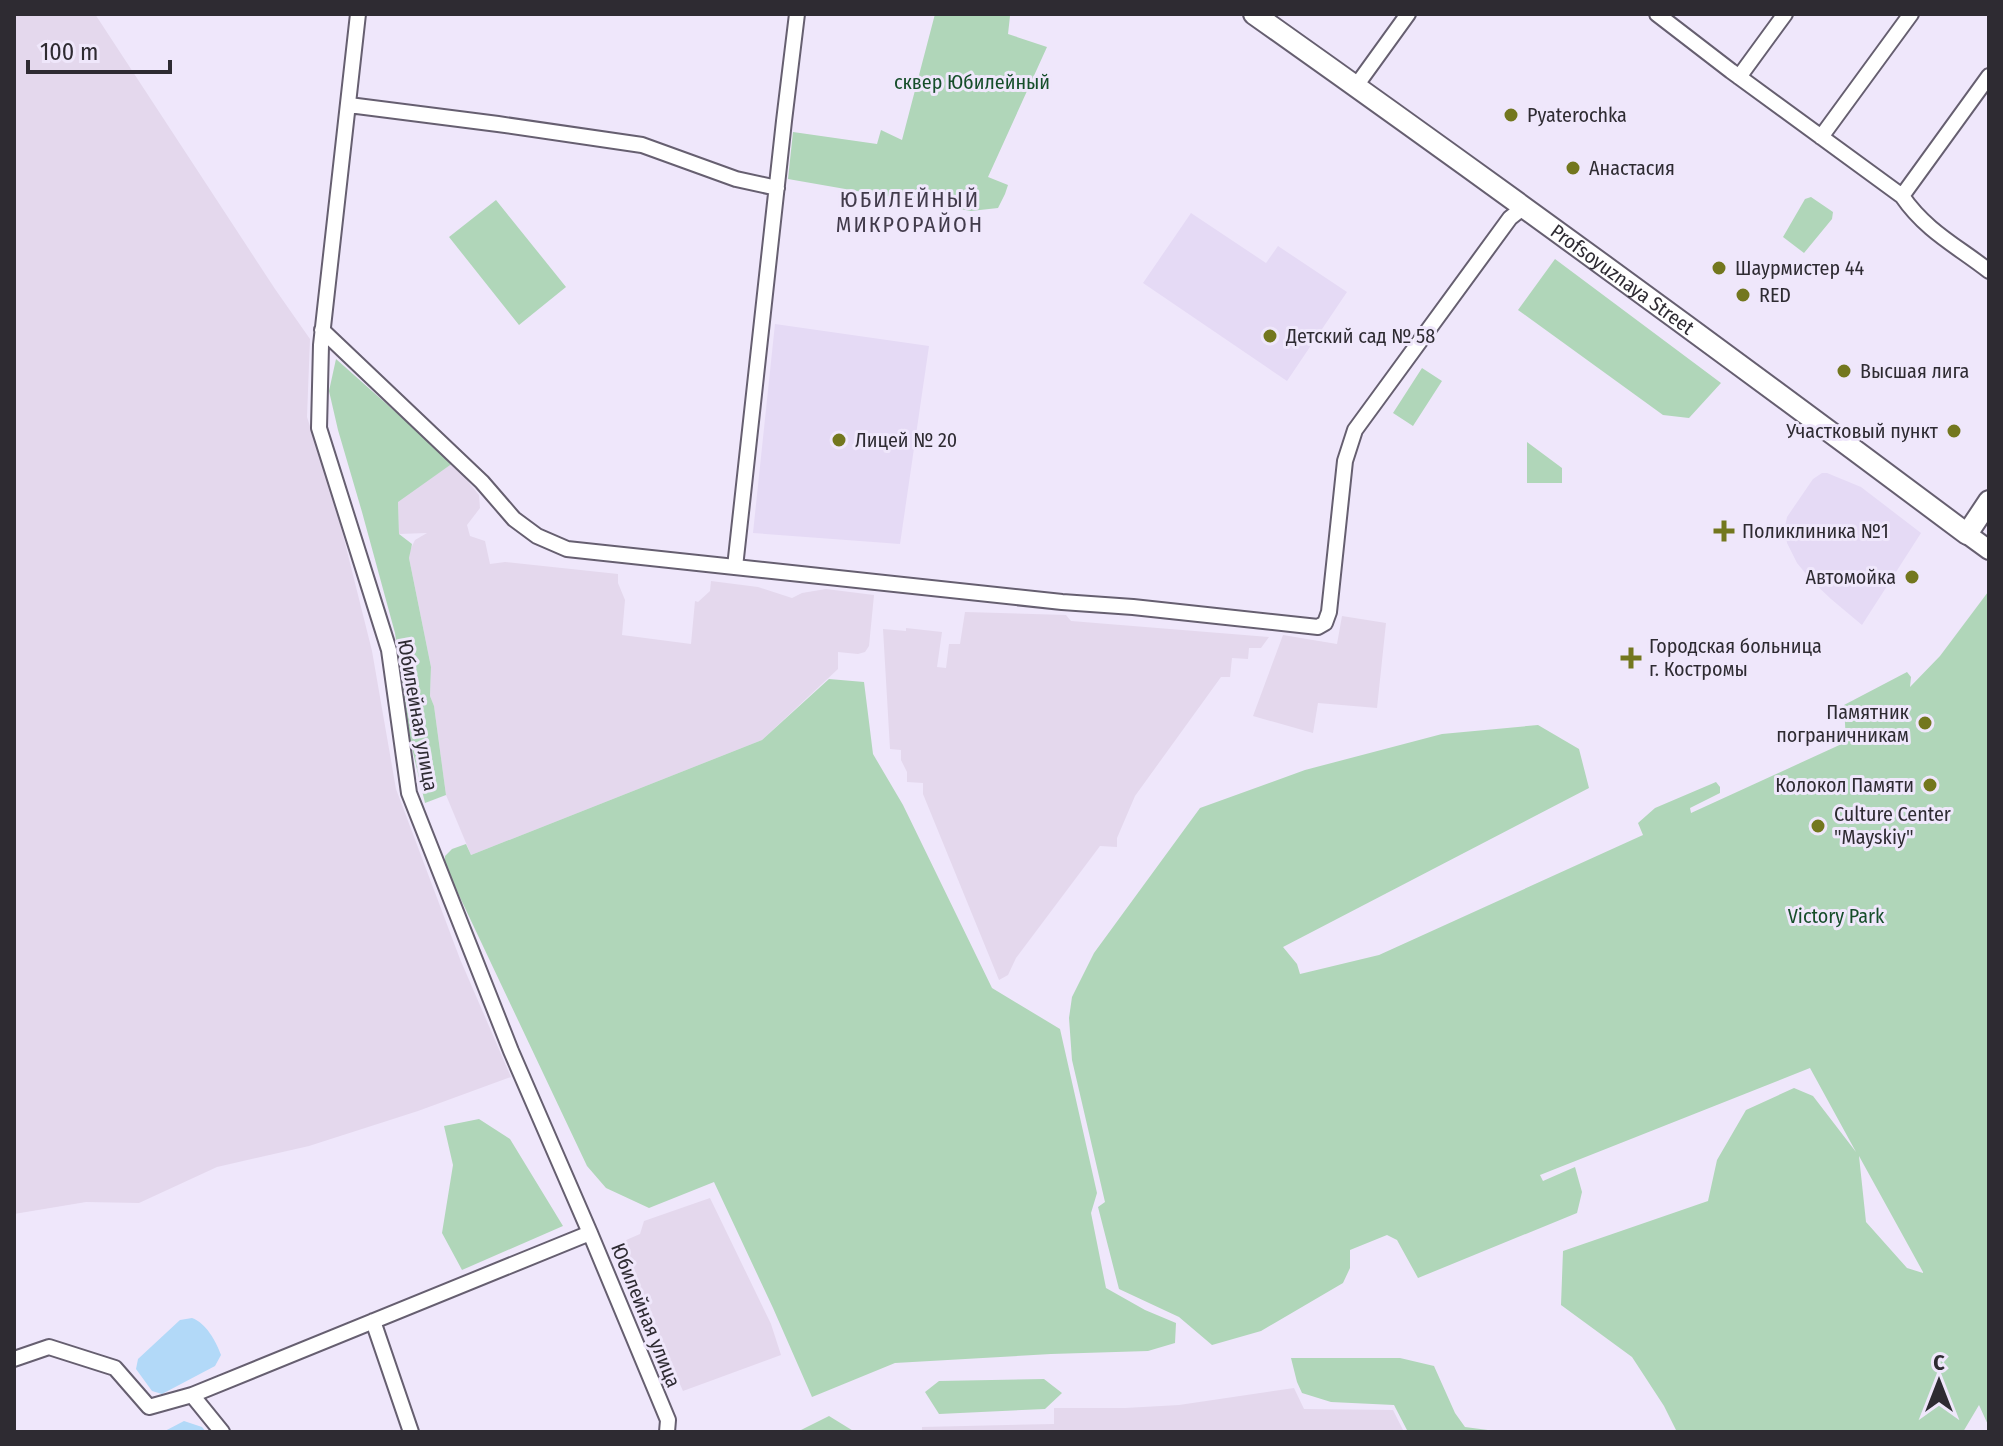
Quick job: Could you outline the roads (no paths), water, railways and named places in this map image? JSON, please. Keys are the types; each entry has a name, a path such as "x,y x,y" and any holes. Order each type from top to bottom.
{"highway":[{"name":"Profsoyuznaya Street","path":"1254,14 1524,207 1967,534"},
{"path":"1967,534 1989,501"}],"main road":[{"name":"Profsoyuznaya Street","path":"1967,534 1989,550"}],"street":[{"name":"Юбилейная улица","path":"358,14 322,330 319,428 389,650 409,793 511,1051 668,1420 667,1432"},
{"path":"735,567 797,14"},
{"path":"1356,86 1408,14"},
{"path":"1739,77 1785,14"},
{"path":"1821,137 1911,14"},
{"path":"1662,15 1739,77 1902,196 1915,214 1939,235 1986,262"},
{"path":"1902,196 1989,76"},
{"path":"349,105 642,145 736,179 777,188"},
{"path":"322,330 482,482 514,519 537,536 567,549 1318,627 1325,623 1329,612 1345,461 1355,430 1510,218 1524,207"},
{"path":"14,1359 49,1347 115,1368 149,1407 192,1395 590,1233"},
{"path":"373,1321 411,1432"},
{"path":"192,1395 222,1432"}],"water":[{"path":"192,1318 206,1328 216,1344 221,1355 215,1366 162,1394 152,1391 136,1369 138,1359 180,1320"},
{"path":"184,1421 202,1427 206,1432 163,1432"}],"place":[{"name":"Pyaterochka","path":"1511,115"},
{"name":"Анастасия","path":"1573,168"},
{"name":"Шаурмистер 44","path":"1719,268"},
{"name":"RED","path":"1743,295"},
{"name":"Детский сад № 58","path":"1270,336"},
{"name":"Высшая лига","path":"1844,371"},
{"name":"Участковый пункт","path":"1954,431"},
{"name":"Лицей № 20","path":"839,440"},
{"name":"Поликлиника №1","path":"1724,531"},
{"name":"Автомойка","path":"1912,577"},
{"name":"Городская больница г. Костромы","path":"1631,658"},
{"name":"Памятник пограничникам","path":"1925,723"},
{"name":"Колокол Памяти","path":"1930,785"},
{"name":"Culture Center \"Mayskiy\"","path":"1818,826"}],"district":[{"name":"ЮБИЛЕЙНЫЙ МИКРОРАЙОН","path":"910,212"}],"park label":[{"name":"сквер Юбилейный","path":"972,82"},
{"name":"Victory Park","path":"1836,916"}]}
